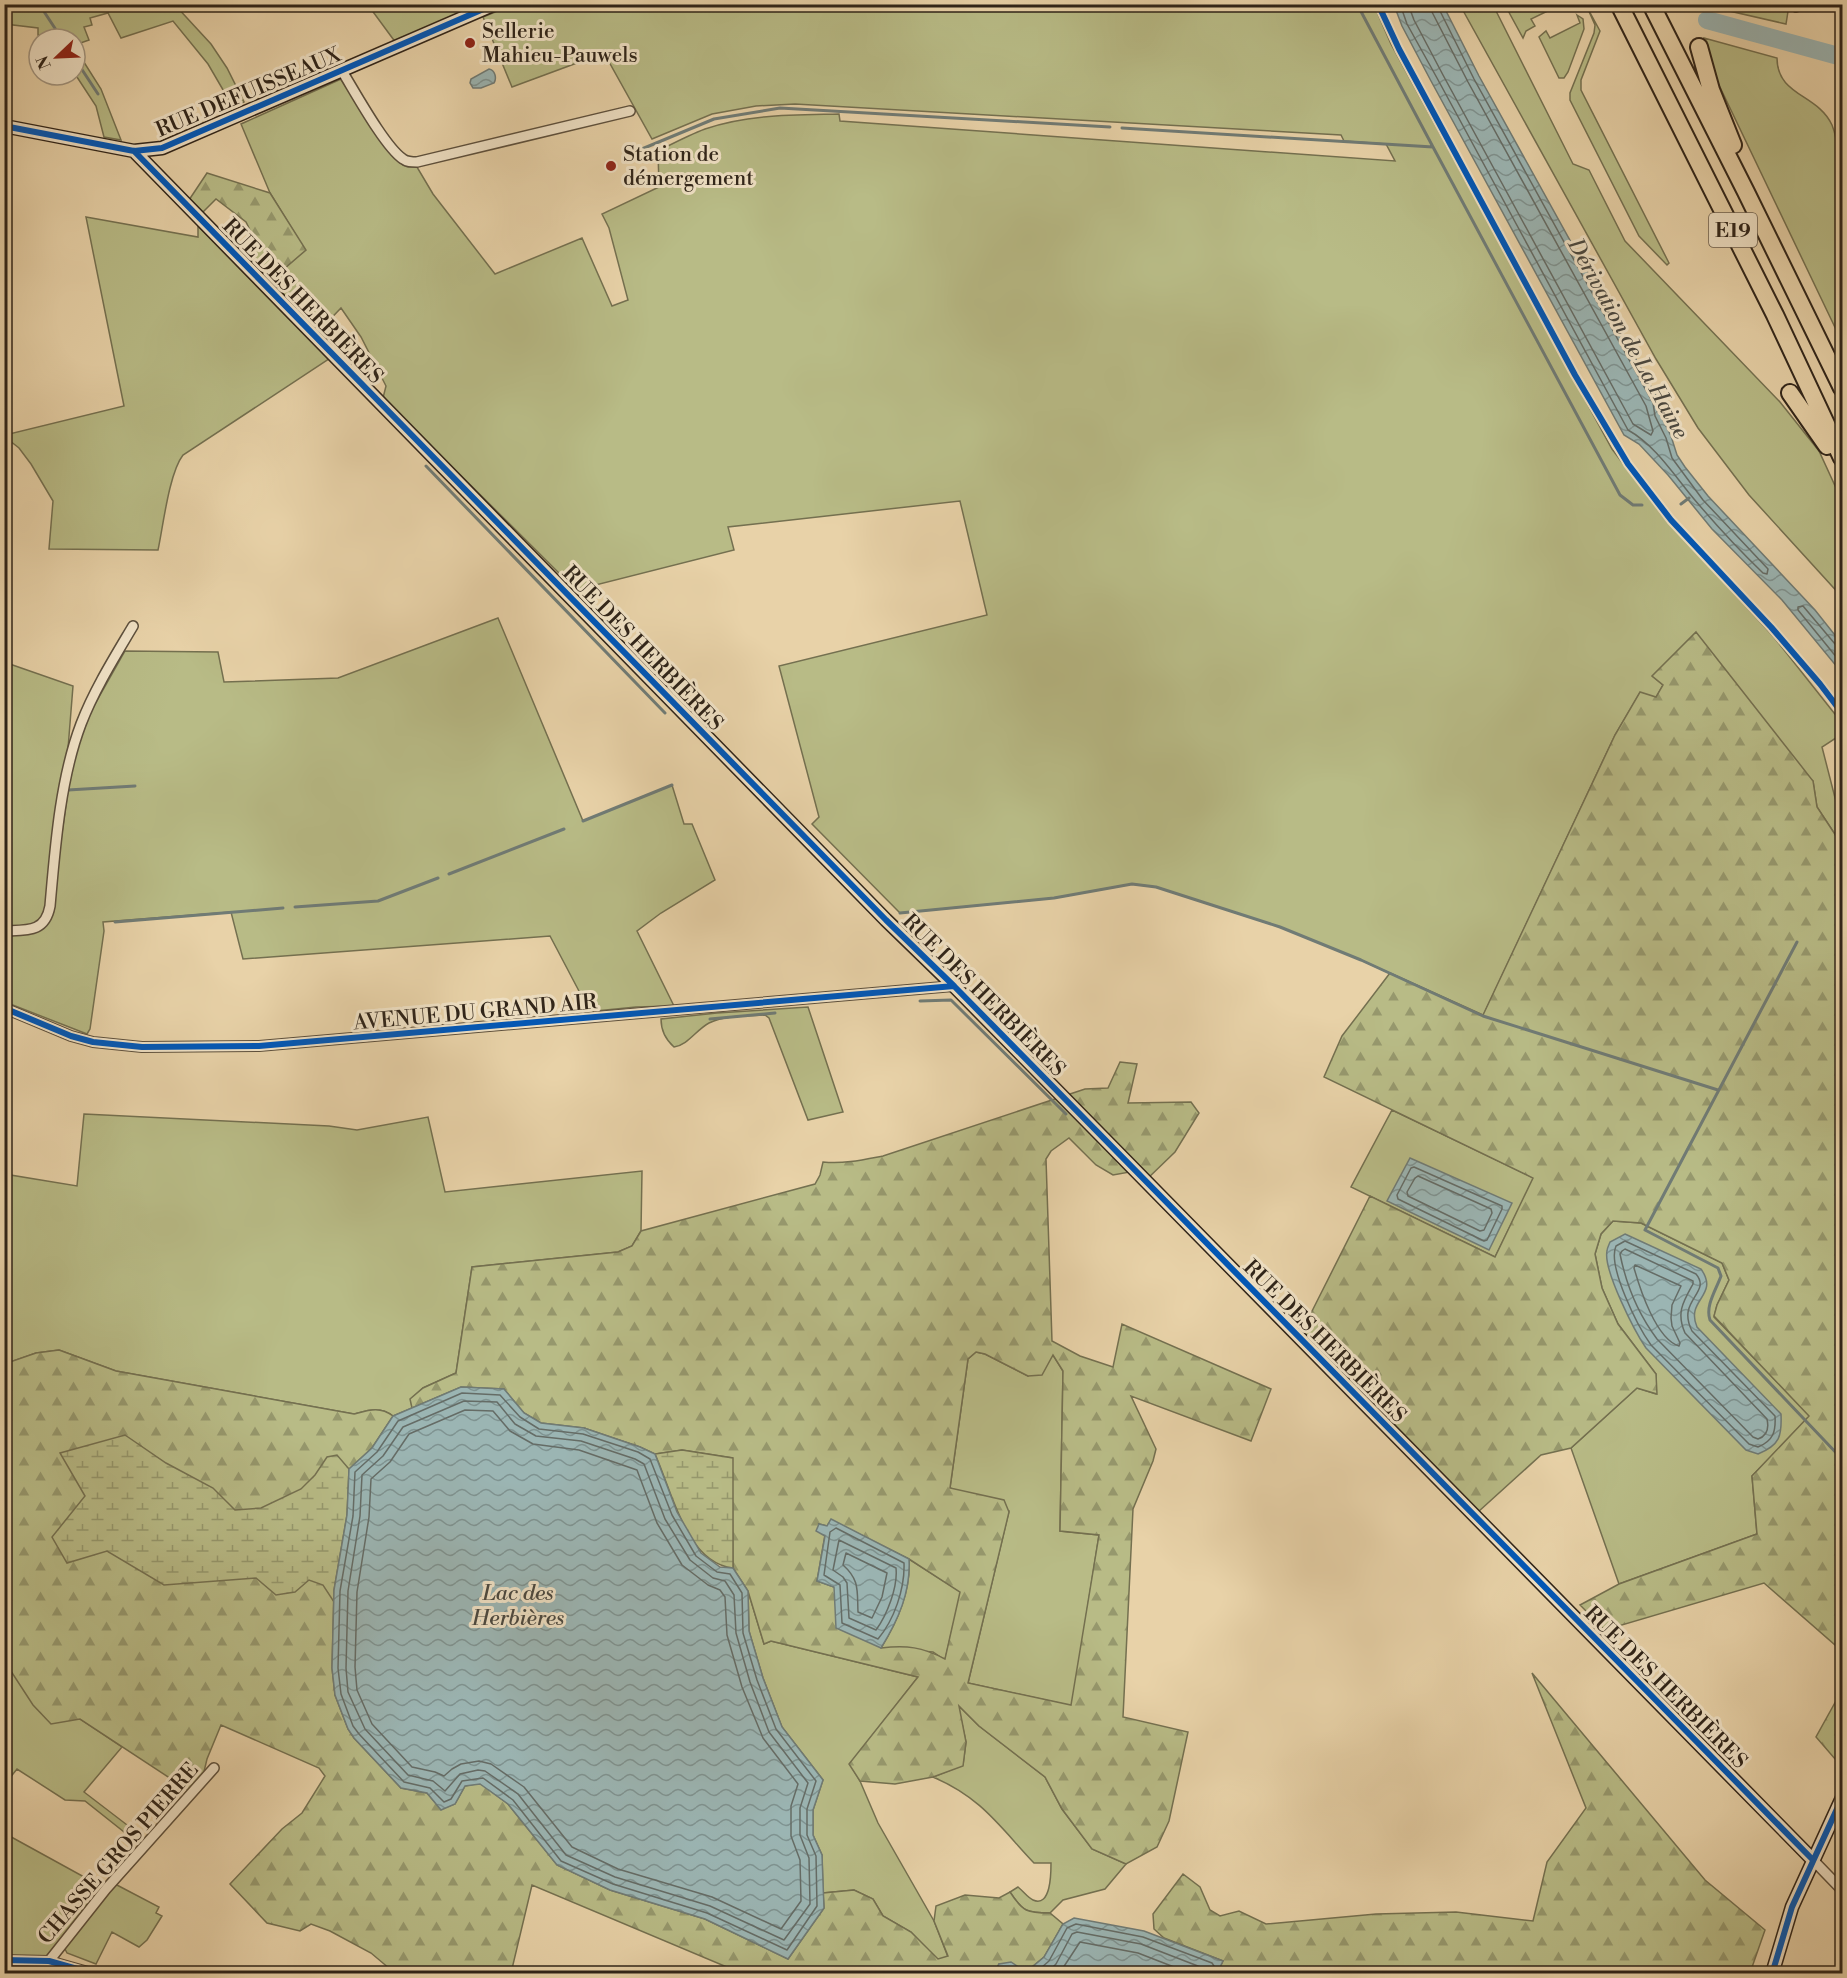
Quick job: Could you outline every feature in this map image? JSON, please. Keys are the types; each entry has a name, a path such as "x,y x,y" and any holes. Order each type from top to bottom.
{"highway":[{"name":"E19","path":"1619,4 1776,315 1842,458"},
{"name":"E19","path":"1651,4 1842,388"},
{"path":"1699,47 1711,90 1733,145 1746,192"},
{"path":"1790,393 1842,467"}],"street":[{"name":"RUE DEFUISSEAUX","path":"4,126 134,151 162,148 495,4"},
{"path":"342,71 390,146 405,160 411,162 630,111"},
{"name":"RUE DES HERBIÈRES","path":"134,151 829,861 1813,1860"},
{"path":"4,931 39,927 45,920 50,906 64,790 73,747 89,705 133,626"},
{"name":"AVENUE DU GRAND AIR","path":"4,1008 71,1036 93,1042 142,1047 259,1046 954,986"},
{"name":"CHASSE GROS PIERRE","path":"49,1961 106,1889 214,1768"},
{"path":"1772,1974 1792,1907 1842,1798"},
{"path":"1813,1860 1842,1890"},
{"path":"4,1960 49,1961 95,1974"}],"green space":[{"path":"5,4 175,5 211,44 227,68 244,102 233,107 208,64 173,21 121,38 108,13 90,18 92,25 84,27 30,27 5,24"},
{"path":"1789,4 1786,24 1703,5"},
{"path":"368,5 484,5 396,43"},
{"path":"512,5 1374,5 1391,44 1612,449 1662,515 1773,636 1842,723 1842,734 1822,747 1842,825 1842,845 1817,807 1813,781 1652,676 1663,685 1656,698 1640,693 1615,735 1483,1016 1361,960 1280,927 1156,887 1132,884 1054,898 900,913 812,824 819,817 779,666 987,615 960,501 728,527 734,550 576,590 383,398 386,386 361,337 341,308 318,332 270,281 305,250 270,193 241,124 341,79 387,148 403,165 417,167 433,194 495,274 582,238 612,306 628,300 609,228 602,214 659,187 658,151 705,129 738,120 772,116 839,114 840,121 1395,161 1386,144 1344,141 1341,135 795,104 756,106 712,114 652,139 604,53 512,87 483,17"},
{"path":"1460,5 1493,5 1573,164 1589,170 1625,241 1780,402 1819,451 1842,501 1842,597 1749,495 1698,428 1656,359"},
{"path":"1505,5 1560,5 1531,19 1535,26 1526,31 1523,38"},
{"path":"1587,7 1600,31 1581,80 1581,90 1669,263 1667,265 1639,236 1570,100 1570,93 1594,33 1595,25"},
{"path":"1577,15 1583,19 1584,29 1568,72 1564,78 1559,78 1539,37 1546,31 1550,38 1580,23"},
{"path":"1704,38 1777,58 1779,71 1784,80 1826,115 1832,125 1836,136 1842,192 1842,342 1718,83 1707,55"},
{"path":"87,67 101,89 121,140 104,137 96,106 84,87 87,87"},
{"path":"207,173 270,193 306,250 270,281 238,250 250,237 251,232 246,222 216,199 202,213 189,200"},
{"path":"86,217 198,237 198,226 329,359 183,455 170,487 158,550 49,549 53,501 19,448 5,437 5,435 124,406"},
{"path":"498,618 583,821 672,785 684,824 692,824 715,880 661,913 637,931 674,1006 575,1013 580,993 550,936 243,959 231,912 103,922 104,931 90,1029 87,1034 5,1002 4,935 35,931 50,919 75,754 86,720 125,651 218,652 224,682 338,678"},
{"path":"1696,632 1813,781 1817,807 1842,845 1842,1651 1764,1583 1605,1630 1580,1605 1619,1584 1757,1534 1752,1476 1809,1416 1714,1316 1729,1280 1722,1263 1641,1223 1613,1221 1601,1234 1595,1254 1602,1288 1618,1324 1656,1374 1657,1394 1637,1388 1571,1448 1541,1455 1478,1512 1302,1331 1370,1196 1495,1257 1533,1178 1324,1077 1342,1036 1390,973 1483,1015 1615,735 1640,692 1656,697 1663,685 1652,676"},
{"path":"4,662 73,686 67,761 45,916 36,923 22,926 5,926"},
{"path":"808,1007 843,1112 808,1120 769,1018 765,1015 736,1016 716,1020 704,1026 684,1043 674,1047 664,1034 661,1023 661,1019"},
{"path":"1120,1062 1137,1064 1128,1103 1191,1102 1199,1113 1175,1152 1145,1181 1135,1171 1113,1175 1096,1165 1069,1138 1051,1151 1046,1159 1052,1341 1080,1356 1113,1367 1122,1324 1271,1389 1251,1441 1131,1396 1156,1449 1133,1509 1123,1717 1188,1732 1169,1821 1157,1847 1126,1864 1092,1849 1062,1809 1045,1777 979,1726 959,1706 966,1742 963,1766 933,1777 895,1784 860,1781 849,1764 918,1677 771,1641 764,1644 748,1591 733,1568 732,1458 682,1450 655,1454 584,1428 541,1423 524,1413 504,1389 461,1387 412,1408 410,1399 423,1388 456,1373 472,1267 618,1252 632,1246 641,1231 815,1184 823,1162 846,1162 883,1156 1085,1089 1108,1088","holes":["976,1352 985,1354 1028,1376 1042,1375 1053,1355 1063,1371 1060,1531 1099,1535 1071,1705 968,1683 1009,1512 1004,1500 950,1488 968,1359","831,1520 909,1559 960,1592 945,1659 914,1648 881,1648 834,1587 817,1581 825,1535 819,1524 827,1526"]},
{"path":"1392,1110 1534,1178 1495,1257 1351,1187"},
{"path":"84,1114 329,1126 357,1130 428,1117 445,1192 642,1171 641,1231 632,1246 618,1252 472,1267 456,1373 423,1388 411,1399 412,1408 393,1416 379,1410 354,1414 116,1371 59,1350 36,1353 5,1364 4,1174 77,1186"},
{"path":"1613,1221 1641,1223 1722,1263 1729,1280 1714,1317 1810,1416 1752,1476 1757,1534 1619,1584 1571,1448 1637,1388 1656,1394 1656,1374 1618,1324 1602,1288 1595,1254 1601,1234"},
{"path":"59,1350 116,1371 354,1414 379,1410 393,1416 372,1448 349,1469 347,1515 334,1590 332,1668 335,1695 348,1729 401,1788 427,1793 441,1809 455,1804 465,1786 480,1783 508,1804 557,1865 610,1890 705,1919 788,1959 824,1908 823,1893 854,1890 873,1899 883,1916 911,1932 938,1959 948,1956 934,1921 936,1906 965,1895 999,1898 1010,1892 1018,1904 1026,1910 1050,1913 1063,1924 1044,1957 1026,1972 999,1964 994,1974 970,1970 969,1974 741,1973 532,1885 511,1973 396,1974 371,1953 330,1931 311,1924 300,1931 267,1923 230,1884 282,1829 302,1813 325,1776 319,1768 221,1725 207,1759 202,1780 191,1792 80,1719 51,1724 33,1705 5,1662 4,1364 36,1353"},
{"path":"976,1352 985,1354 1028,1376 1053,1355 1063,1371 1060,1531 1099,1535 1072,1706 968,1683 1009,1511 950,1488 968,1359"},
{"path":"125,1435 166,1463 213,1488 235,1510 261,1508 301,1489 315,1475 327,1457 337,1455 349,1469 347,1515 334,1602 323,1585 309,1580 295,1592 276,1595 256,1578 164,1585 107,1551 67,1563 52,1537 85,1496 60,1453"},
{"path":"682,1450 733,1458 733,1568 717,1563 703,1553 692,1539 675,1505 655,1454"},
{"path":"909,1559 961,1592 945,1660 933,1652 881,1648 893,1627 906,1594"},
{"path":"748,1591 764,1644 771,1641 918,1677 850,1764 878,1823 934,1921 948,1957 938,1960 911,1932 883,1916 873,1899 854,1890 823,1893 822,1855 813,1835 813,1810 823,1780 782,1727 763,1678 749,1631"},
{"path":"5,1662 80,1719 122,1747 84,1792 148,1841 143,1847 85,1801 65,1800 17,1769 5,1784"},
{"path":"1532,1673 1705,1880 1765,1930 1750,1973 1217,1974 1223,1961 1164,1938 1154,1929 1153,1914 1183,1874 1200,1887 1210,1910 1220,1916 1239,1911 1266,1924 1376,1914 1456,1912 1533,1921 1547,1862 1586,1808"},
{"path":"1842,1690 1842,1767 1816,1737"},
{"path":"958,1705 979,1726 1045,1777 1062,1809 1092,1849 1126,1864 1105,1889 1063,1900 1050,1913 1031,1912 1018,1904 1010,1892 1018,1887 1033,1900 1043,1899 1049,1888 1051,1863 1034,1863 989,1814 965,1794 933,1777 963,1765 966,1742"},
{"path":"4,1833 106,1889 49,1961 5,1960"},
{"path":"115,1884 159,1907 156,1913 162,1916 147,1940 139,1947 112,1932 96,1964 67,1953 66,1943"}],"water":[{"path":"1394,5 1443,5 1479,76 1659,401 1660,414 1677,455 1708,496 1815,610 1842,644 1842,673 1782,600 1712,529 1668,475 1639,444 1624,435 1431,81 1402,26"},
{"path":"489,69 495,74 494,83 481,88 473,88 470,83 471,79"},
{"path":"1410,1158 1512,1203 1489,1250 1387,1201"},
{"path":"1625,1234 1701,1269 1707,1286 1695,1310 1697,1327 1781,1414 1778,1439 1765,1451 1758,1454 1746,1450 1646,1348 1621,1301 1607,1260 1610,1242"},
{"name":"Lac des Herbières","path":"461,1387 504,1389 524,1413 541,1423 584,1428 655,1454 677,1512 701,1553 720,1567 733,1568 748,1591 749,1631 763,1678 782,1727 823,1780 813,1810 813,1835 822,1855 824,1908 788,1959 705,1919 610,1890 557,1865 508,1804 480,1784 465,1786 455,1804 441,1810 427,1793 401,1788 348,1729 335,1695 332,1668 334,1590 347,1515 349,1469 372,1448 393,1416"},
{"path":"831,1519 909,1559 906,1594 893,1627 881,1648 836,1628 834,1587 817,1581 825,1536 816,1531 819,1524 827,1526"},
{"path":"1074,1918 1144,1931 1223,1961 1217,1973 994,1973 999,1964 1011,1962 1026,1972 1044,1957 1063,1924"}],"waterway":[{"path":"39,4 54,27"},
{"path":"1357,4 1433,147"},
{"path":"1707,20 1842,57"},
{"path":"87,77 98,94"},
{"path":"637,151 714,119 780,108 1110,127"},
{"path":"1122,128 1433,147 1620,495 1633,505 1642,505"},
{"path":"426,466 665,713"},
{"path":"1681,504 1689,498"},
{"path":"583,821 672,785"},
{"path":"68,790 135,786"},
{"path":"449,874 564,829"},
{"path":"295,907 378,901 438,878"},
{"path":"900,913 1054,898 1132,884 1156,887 1280,927 1361,960 1483,1016 1718,1090"},
{"path":"115,922 283,908"},
{"path":"1797,942 1645,1230 1718,1268 1721,1276 1710,1304 1710,1320 1842,1459"},
{"path":"920,1001 951,1000 1066,1114"},
{"path":"710,1019 775,1013"}],"cycle path":[{"path":"4,126 134,151 162,148 495,4"},
{"path":"1378,4 1399,49 1575,375 1628,464 1671,520 1771,627 1842,713"},
{"path":"134,151 886,920 954,986 1813,1860"},
{"path":"4,1008 71,1036 93,1042 142,1047 259,1046 954,986"},
{"path":"1772,1974 1792,1907 1842,1798"},
{"path":"4,1960 49,1961 95,1974"}],"place":[{"name":"Sellerie Mahieu-Pauwels","path":"470,43"},
{"name":"Station de démergement","path":"611,166"}],"water label":[{"name":"Dérivation de La Haine","path":"1629,338"}]}
